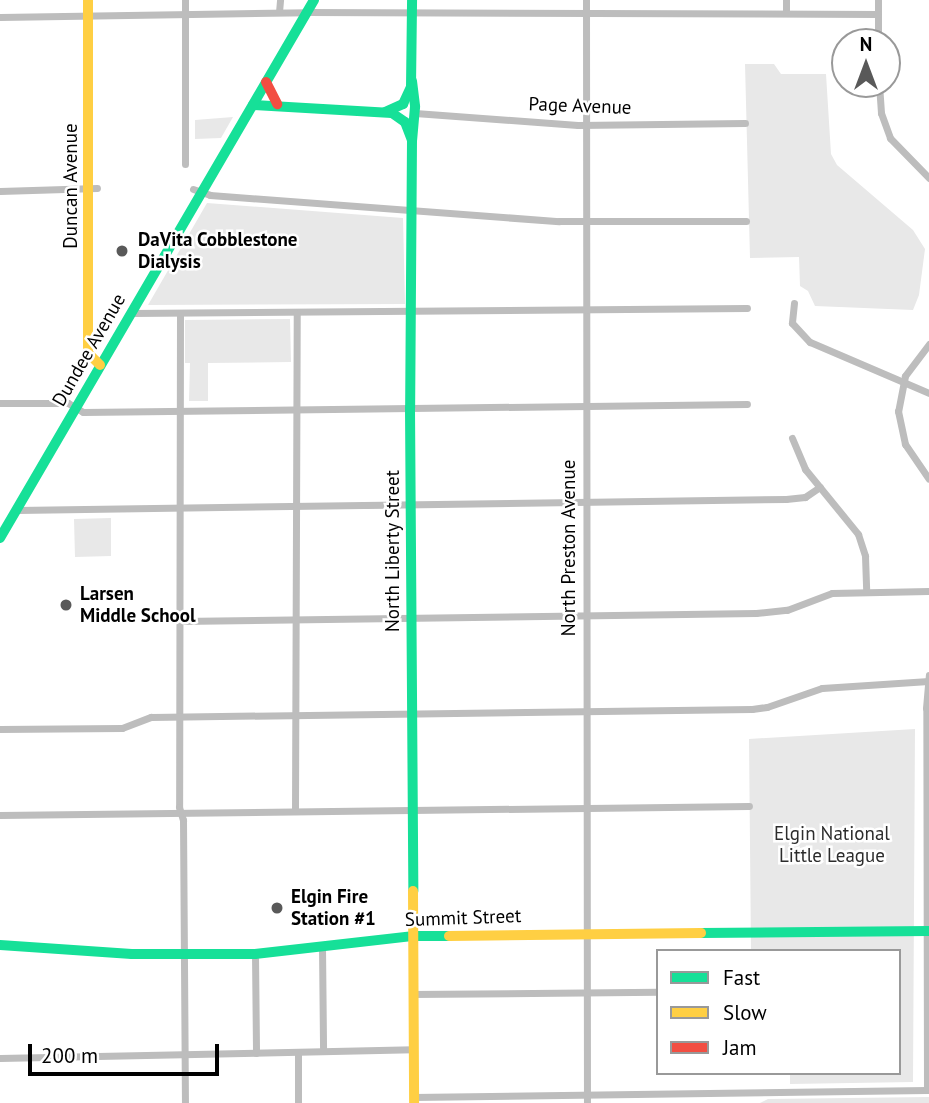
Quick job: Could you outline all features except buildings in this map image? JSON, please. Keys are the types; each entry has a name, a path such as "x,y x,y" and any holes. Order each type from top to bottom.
{"main road":[{"name":"Duncan Avenue","path":"88,0 93,188 88,355 100,365"},
{"name":"Dundee Avenue","path":"0,538 131,313 197,190 253,105 314,0"},
{"name":"North Liberty Street","path":"412,0 412,81 415,113 411,209 410,713 414,1100"},
{"path":"385,112 406,101 412,81"},
{"path":"266,82 277,104"},
{"path":"253,105 277,104 385,112 404,120 412,140"},
{"name":"Summit Street","path":"0,945 185,955 255,954 412,936 928,931"}],"street":[{"path":"185,0 185,164"},
{"path":"279,12 280,0"},
{"name":"North Preston Avenue","path":"586,0 587,1099"},
{"path":"786,0 786,13"},
{"path":"878,0 878,28"},
{"path":"0,17 279,12 878,14"},
{"path":"880,98 880,111 890,138 929,178"},
{"name":"Page Avenue","path":"415,113 586,126 745,124"},
{"path":"0,191 93,188"},
{"path":"197,190 210,195 586,222 746,221"},
{"path":"794,303 792,322 808,341 929,393"},
{"path":"131,313 747,308"},
{"path":"295,811 297,313"},
{"path":"180,314 179,717 185,955 185,1103"},
{"path":"929,345 911,364 902,382 898,411 902,436 929,479"},
{"path":"0,404 68,403 83,412 747,404"},
{"path":"792,438 803,466 849,520 860,538 866,560 866,591"},
{"path":"17,510 786,499 805,497 820,487"},
{"path":"180,621 772,612 791,608 828,593 929,591"},
{"path":"0,729 122,728 149,717 762,709 822,688 928,679 927,1090 587,1099 414,1100"},
{"path":"0,815 749,806"},
{"path":"322,947 323,1047"},
{"path":"255,954 256,1053"},
{"path":"412,994 656,992"},
{"path":"0,1058 298,1052 323,1047 413,1049"},
{"path":"298,1052 298,1103"},
{"path":"753,1103 756,1093"}],"green space":[{"path":"745,64 774,64 781,74 826,74 831,154 837,165 913,230 925,249 919,295 913,310 815,306 808,291 800,286 799,257 750,258"},
{"path":"233,117 221,138 195,139 195,120"},
{"path":"207,203 403,218 405,304 148,305"},
{"path":"290,319 291,362 208,363 208,401 189,401 190,363 185,363 185,320"},
{"path":"111,518 111,556 75,557 74,519"},
{"name":"Elgin National Little League","path":"915,729 913,1082 790,1084 790,1075 901,1075 901,949 751,949 749,739"},
{"path":"929,1097 929,1103 760,1103 768,1099"}],"traffic: fast":[{"path":"0,538 314,0"},
{"path":"385,112 403,104 411,87 412,0"},
{"path":"412,81 415,107 412,140 410,408 413,891"},
{"path":"253,105 392,113 405,122 412,140"},
{"path":"701,933 929,931"},
{"path":"0,945 132,954 255,954 412,936 449,936"}],"traffic: slow":[{"path":"88,0 88,353 100,365"},
{"path":"413,891 414,1103"},
{"path":"449,936 701,933"}],"traffic: jam":[{"path":"266,82 277,104"}],"place":[{"name":"DaVita Cobblestone Dialysis","path":"122,251"},
{"name":"Larsen Middle School","path":"66,605"},
{"name":"Elgin Fire Station #1","path":"277,908"}]}
